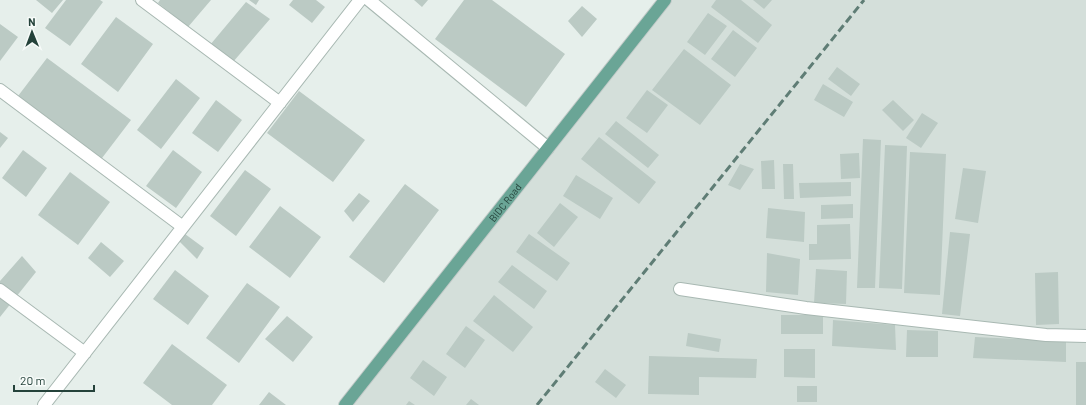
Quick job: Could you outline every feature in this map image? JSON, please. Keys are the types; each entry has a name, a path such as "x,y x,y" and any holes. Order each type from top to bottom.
{"main road":[{"name":"BIDC Road","path":"345,405 665,0"}],"street":[{"path":"142,0 280,103"},
{"path":"44,405 360,0"},
{"path":"369,0 548,148"},
{"path":"0,90 183,227"},
{"path":"680,289 806,308 1046,335 1086,336"},
{"path":"0,290 85,353"}],"shaded area":[{"path":"665,0 1086,0 1086,405 345,405"}],"building":[{"path":"36,0 63,0 52,13"},
{"path":"66,0 100,0 103,2 70,46 45,28"},
{"path":"160,0 211,0 188,27 158,3"},
{"path":"249,0 259,0 256,5"},
{"path":"293,0 316,0 325,7 312,23 289,5"},
{"path":"414,0 428,0 422,7"},
{"path":"464,0 492,0 565,54 526,107 435,39"},
{"path":"716,0 741,0 772,25 758,43 711,7"},
{"path":"753,0 772,0 764,9"},
{"path":"246,2 270,19 233,62 210,45"},
{"path":"582,6 597,19 582,37 568,21"},
{"path":"708,13 727,26 705,55 687,42"},
{"path":"116,17 153,44 118,92 81,64"},
{"path":"0,24 18,37 0,61"},
{"path":"733,30 757,48 735,77 711,59"},
{"path":"684,49 731,85 700,125 652,90"},
{"path":"47,58 131,120 99,162 15,100"},
{"path":"837,67 860,84 851,96 828,79"},
{"path":"176,79 200,98 161,149 137,130"},
{"path":"823,84 853,102 844,117 814,100"},
{"path":"647,90 668,105 647,133 626,118"},
{"path":"299,91 365,140 333,182 267,133"},
{"path":"216,100 242,120 218,152 192,133"},
{"path":"893,100 914,120 903,131 882,110"},
{"path":"922,113 938,123 921,148 906,138"},
{"path":"616,121 659,155 648,168 605,134"},
{"path":"0,132 8,138 0,148"},
{"path":"599,137 656,182 639,204 581,159"},
{"path":"863,139 881,140 875,288 857,288"},
{"path":"885,145 907,146 902,289 879,288"},
{"path":"23,150 47,168 26,197 2,178"},
{"path":"173,150 202,172 176,208 146,186"},
{"path":"910,152 946,154 940,295 904,293"},
{"path":"859,153 860,178 841,179 840,154"},
{"path":"774,160 775,189 762,189 761,161"},
{"path":"740,164 754,169 740,190 728,185"},
{"path":"783,164 793,164 794,199 784,199"},
{"path":"963,168 986,171 978,223 955,219"},
{"path":"245,170 271,189 236,236 210,216"},
{"path":"70,172 110,202 78,245 38,215"},
{"path":"576,175 613,198 600,219 563,196"},
{"path":"851,182 851,196 800,198 799,183"},
{"path":"405,184 439,210 384,283 349,257"},
{"path":"359,193 370,201 353,222 344,211"},
{"path":"560,203 578,217 554,247 537,233"},
{"path":"853,204 853,218 821,219 821,205"},
{"path":"280,206 321,237 290,278 249,247"},
{"path":"768,208 805,212 804,242 766,238"},
{"path":"850,224 851,259 809,260 809,244 817,244 817,225"},
{"path":"950,232 970,234 960,316 942,314"},
{"path":"185,234 204,248 197,259 179,241"},
{"path":"529,234 570,263 557,281 516,252"},
{"path":"101,242 124,261 110,277 88,258"},
{"path":"767,253 800,259 798,295 766,292"},
{"path":"22,256 36,272 0,317 0,281"},
{"path":"512,265 547,291 534,309 498,282"},
{"path":"816,269 847,271 846,304 814,303"},
{"path":"175,270 209,296 188,325 153,299"},
{"path":"1058,272 1059,324 1036,325 1035,273"},
{"path":"247,283 280,307 239,363 206,338"},
{"path":"494,295 533,327 513,352 473,321"},
{"path":"781,315 823,315 823,334 781,334"},
{"path":"287,316 313,337 293,362 265,339"},
{"path":"833,320 895,325 896,350 832,346"},
{"path":"466,326 485,340 465,368 446,354"},
{"path":"907,330 938,331 938,357 906,357"},
{"path":"688,333 721,339 719,352 686,346"},
{"path":"975,337 1066,341 1066,362 973,358"},
{"path":"172,344 227,385 212,405 172,405 143,383"},
{"path":"784,349 815,349 815,378 784,377"},
{"path":"649,356 757,359 756,378 699,377 699,395 648,394"},
{"path":"423,360 447,377 434,396 410,378"},
{"path":"1076,362 1086,362 1086,405 1076,405"},
{"path":"605,369 626,385 616,398 595,382"},
{"path":"797,386 817,386 817,402 797,402"},
{"path":"269,392 286,405 259,405"},
{"path":"471,399 479,405 466,405"},
{"path":"409,401 415,405 406,405"}],"railway":[{"path":"537,405 864,0"}]}
